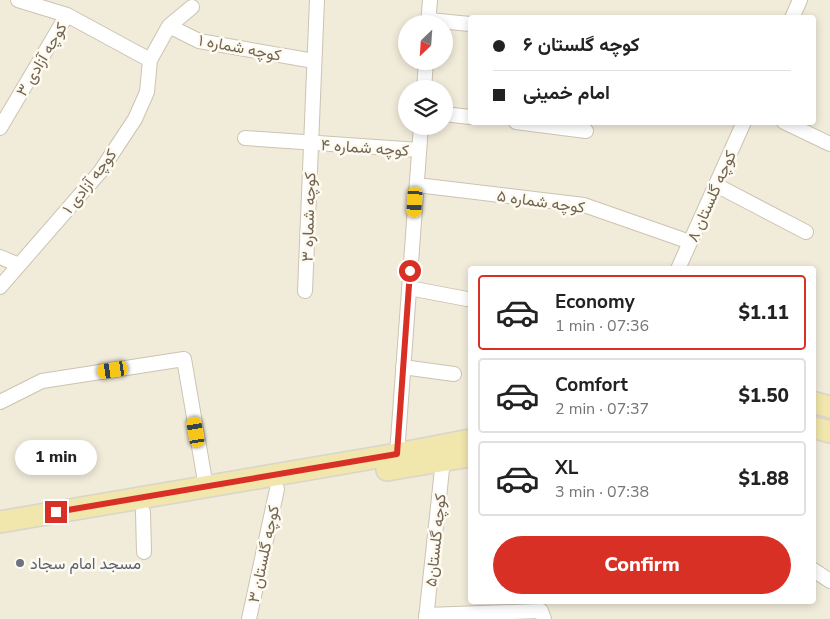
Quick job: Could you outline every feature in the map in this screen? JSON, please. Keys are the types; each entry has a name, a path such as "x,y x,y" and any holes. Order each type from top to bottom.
{"main road":[{"path":"816,403 830,407"},
{"path":"816,428 830,432"},
{"path":"0,522 468,440"},
{"path":"0,536 468,456"}],"street":[{"path":"18,0 67,15 150,60 169,26 191,2"},
{"name":"کوچه شماره ۳","path":"305,290 317,0"},
{"path":"429,15 430,0"},
{"path":"793,15 800,0"},
{"name":"کوچه آزادی ۳","path":"0,128 67,15"},
{"path":"453,23 468,24"},
{"name":"کوچه شماره ۱","path":"169,26 199,41 314,61"},
{"name":"کوچه آزادی ۱","path":"0,286 100,172 135,119 147,92 150,60"},
{"path":"453,115 468,117"},
{"path":"539,125 586,131"},
{"name":"کوچه گلستان ۸","path":"679,266 743,125"},
{"path":"790,125 830,144"},
{"path":"397,454 420,135"},
{"path":"245,138 311,143"},
{"name":"کوچه شماره ۴","path":"311,143 419,150"},
{"path":"716,184 806,232"},
{"name":"کوچه شماره ۵","path":"416,185 584,205 690,242"},
{"path":"0,257 19,265"},
{"path":"409,288 467,299"},
{"path":"0,402 42,381 184,359 206,487"},
{"path":"403,367 454,374"},
{"name":"کوچه گلستان۵","path":"426,617 444,460"},
{"name":"کوچه گلستان ۳","path":"249,619 277,489"},
{"path":"143,512 144,552"},
{"path":"816,572 830,581"},
{"path":"426,617 542,615"}],"shaded area":[{"path":"0,0 830,0 830,619 0,619"}],"place":[{"name":"مسجد امام سجاد","path":"20,563"}],"route":[{"path":"56,512 397,454 410,271"}]}
